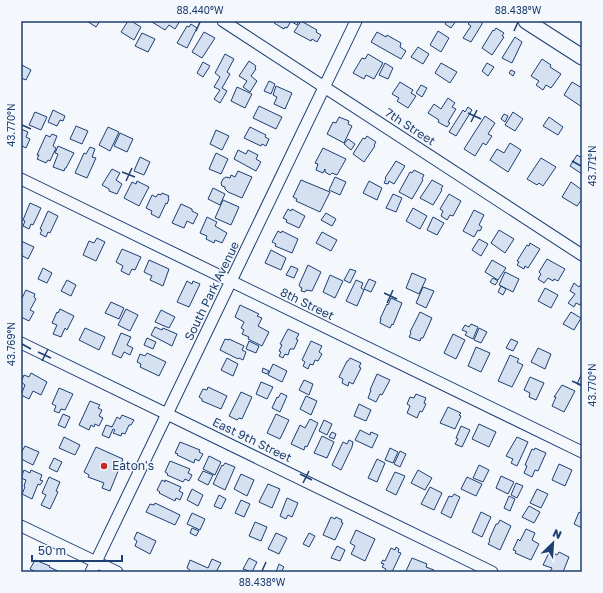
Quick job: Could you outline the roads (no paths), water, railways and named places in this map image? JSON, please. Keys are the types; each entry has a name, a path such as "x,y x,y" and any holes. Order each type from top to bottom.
{"main road":[{"path":"526,21 582,57"}],"street":[{"name":"7th Street","path":"224,21 582,255"},
{"name":"South Park Avenue","path":"94,567 356,21"},
{"name":"8th Street","path":"21,179 582,452"},
{"name":"East 9th Street","path":"21,343 492,572"},
{"path":"21,526 94,567 116,572"}],"place":[{"name":"Eaton's","path":"104,466"}]}
